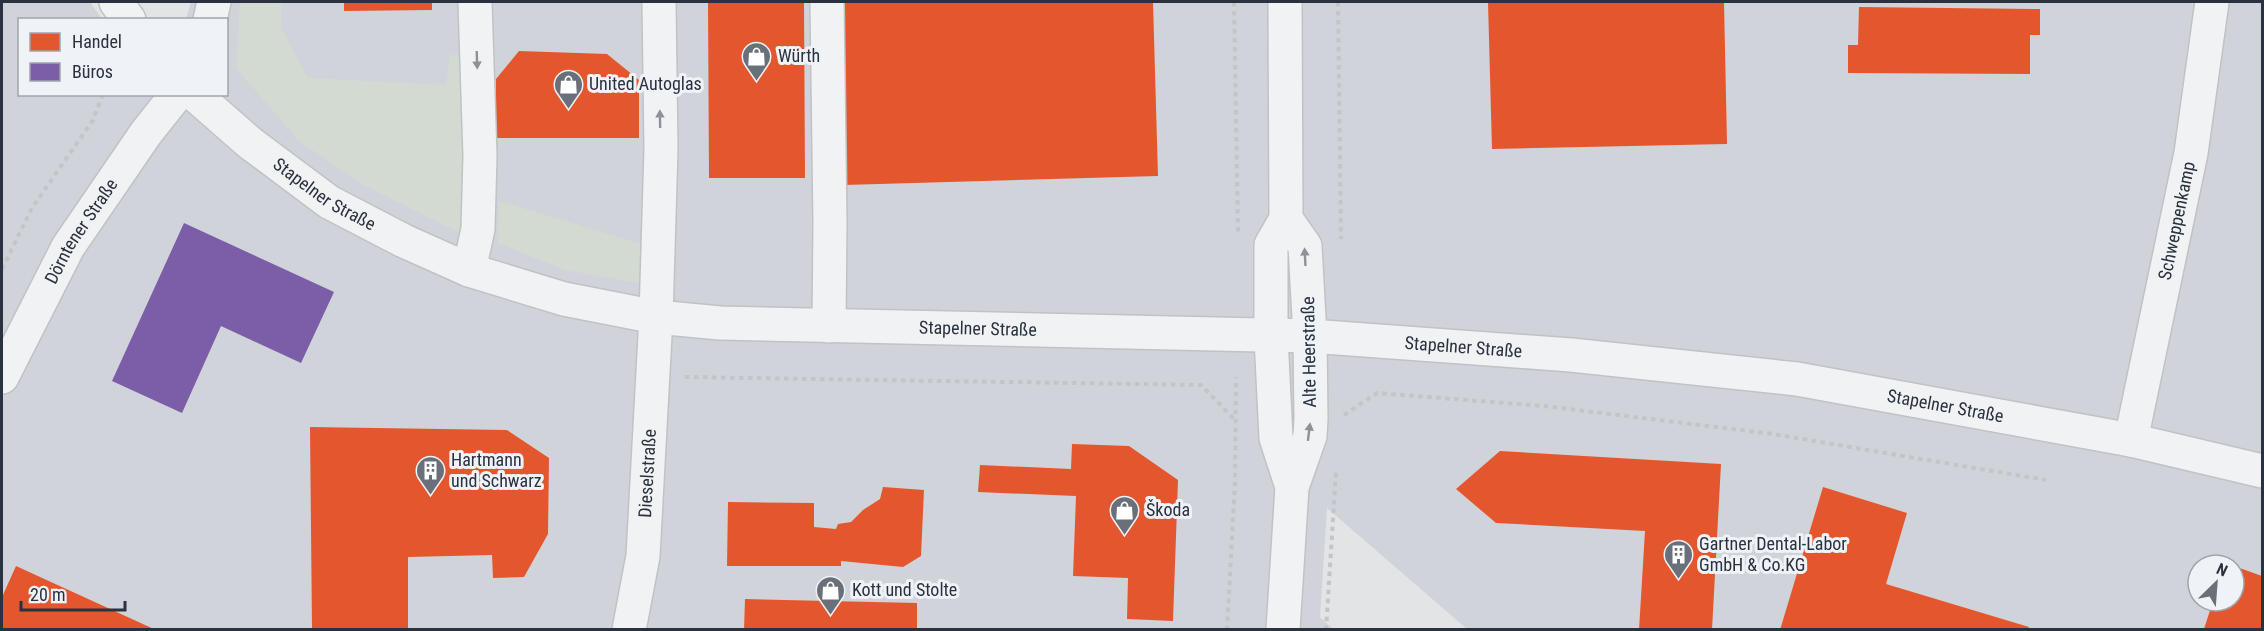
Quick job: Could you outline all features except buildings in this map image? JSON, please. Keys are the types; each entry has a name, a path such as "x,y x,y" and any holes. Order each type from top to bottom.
{"street":[{"path":"116,2 128,18"},
{"path":"210,18 214,2"},
{"path":"469,270 478,229 480,156 475,2"},
{"path":"656,317 661,149 659,2"},
{"path":"827,2 829,326"},
{"name":"Alte Heerstraße","path":"1286,2 1286,219 1271,245 1271,336 1276,438 1292,487"},
{"name":"Schweppenkamp","path":"2131,440 2191,153 2212,2"},
{"name":"Dörntener Straße","path":"2,377 10,339 68,247 146,133 175,96"},
{"name":"Stapelner Straße","path":"196,96 250,143 329,202 404,241 469,270 564,298 656,317 720,323 1310,336 1570,355 1797,379 2131,440 2262,471"},
{"name":"Alte Heerstraße","path":"1283,630 1292,487 1310,436 1310,336 1305,246 1286,219"},
{"name":"Dieselstraße","path":"629,630 643,556 656,317"}],"path":[{"path":"2,268 32,208 93,120 102,96"},
{"path":"651,377 1201,385 1236,421"},
{"path":"1339,419 1377,393 1544,406 1773,434 2046,480"}],"shaded area":[{"path":"2,2 90,2 101,18 18,18 18,96 228,96 228,18 186,18 191,2 2262,2 2262,629 1467,629 1327,508 1320,617 1333,629 2,629"},
{"path":"240,2 281,2 281,28 308,78 446,85 450,55 465,56 470,202 460,233 364,185 299,141 236,68"},
{"path":"499,201 642,244 639,283 565,270 498,243"}],"place":[{"name":"Würth","path":"757,82"},
{"name":"United Autoglas","path":"568,110"},
{"name":"Hartmann und Schwarz","path":"430,496"},
{"name":"Škoda","path":"1125,536"},
{"name":"Gartner Dental-Labor GmbH & Co.KG","path":"1678,580"},
{"name":"Kott und Stolte","path":"831,616"}]}
